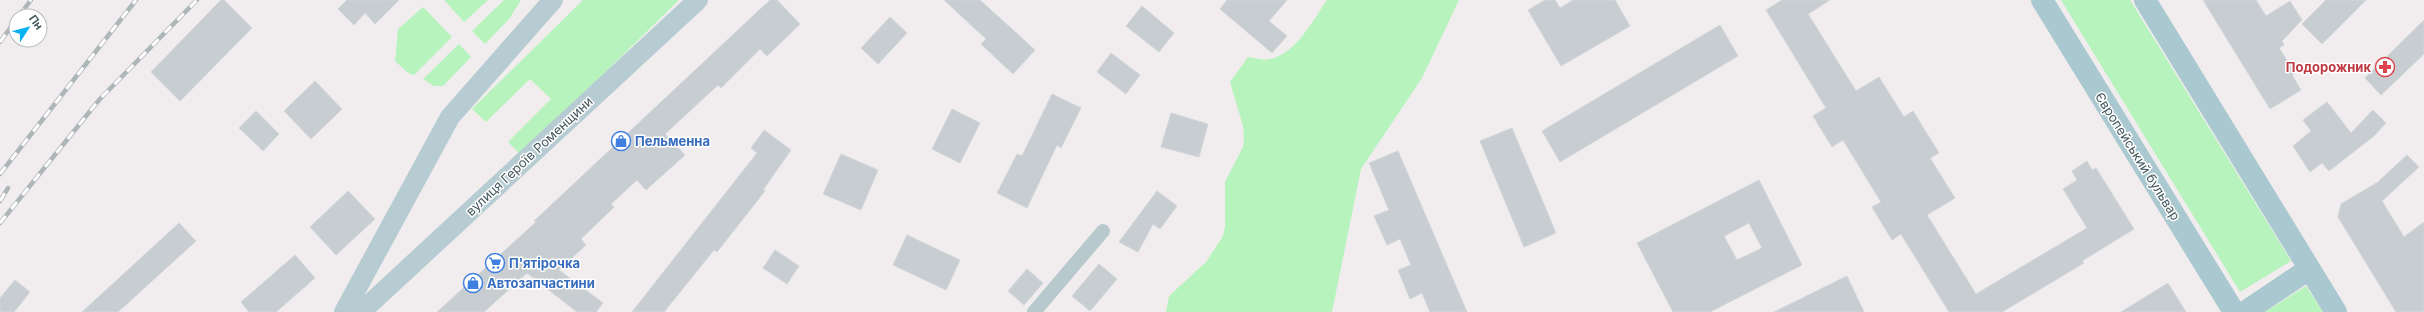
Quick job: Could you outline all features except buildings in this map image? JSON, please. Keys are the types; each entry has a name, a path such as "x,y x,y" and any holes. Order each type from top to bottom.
{"main road":[{"name":"Європейський бульвар","path":"2042,0 2234,312"},
{"path":"2145,0 2336,312"},
{"path":"2245,312 2309,269"}],"street":[{"path":"344,312 450,118 553,0"},
{"name":"вулиця Героїв Роменщини","path":"360,312 698,0"},
{"path":"1034,312 1103,231"}],"green space":[{"path":"444,0 488,0 464,22"},
{"path":"504,0 521,0 509,19 485,44 472,31"},
{"path":"583,0 679,0 521,155 508,142 551,99 530,79 486,122 472,109"},
{"path":"1327,0 1459,0 1422,78 1361,169 1332,312 1166,312 1169,296 1206,262 1223,236 1225,227 1225,182 1243,147 1244,137 1243,126 1230,82 1248,57 1267,60 1279,56 1288,50 1303,35"},
{"path":"2061,0 2130,0 2291,261 2240,292"},
{"path":"423,7 452,37 414,75 408,73 395,61 398,29"},
{"path":"459,44 471,57 443,86 434,86 423,79"},
{"path":"2306,286 2323,312 2265,312"}],"railway":[{"path":"25,8 31,0"},
{"path":"0,174 136,0"},
{"path":"0,223 99,100 197,0"},
{"path":"0,42 8,31"},
{"path":"0,201 8,188"}],"place":[{"name":"Подорожник","path":"2385,67"},
{"name":"Пельменна","path":"621,141"},
{"name":"П'ятірочка","path":"495,263"},
{"name":"Автозапчастини","path":"473,283"}]}
